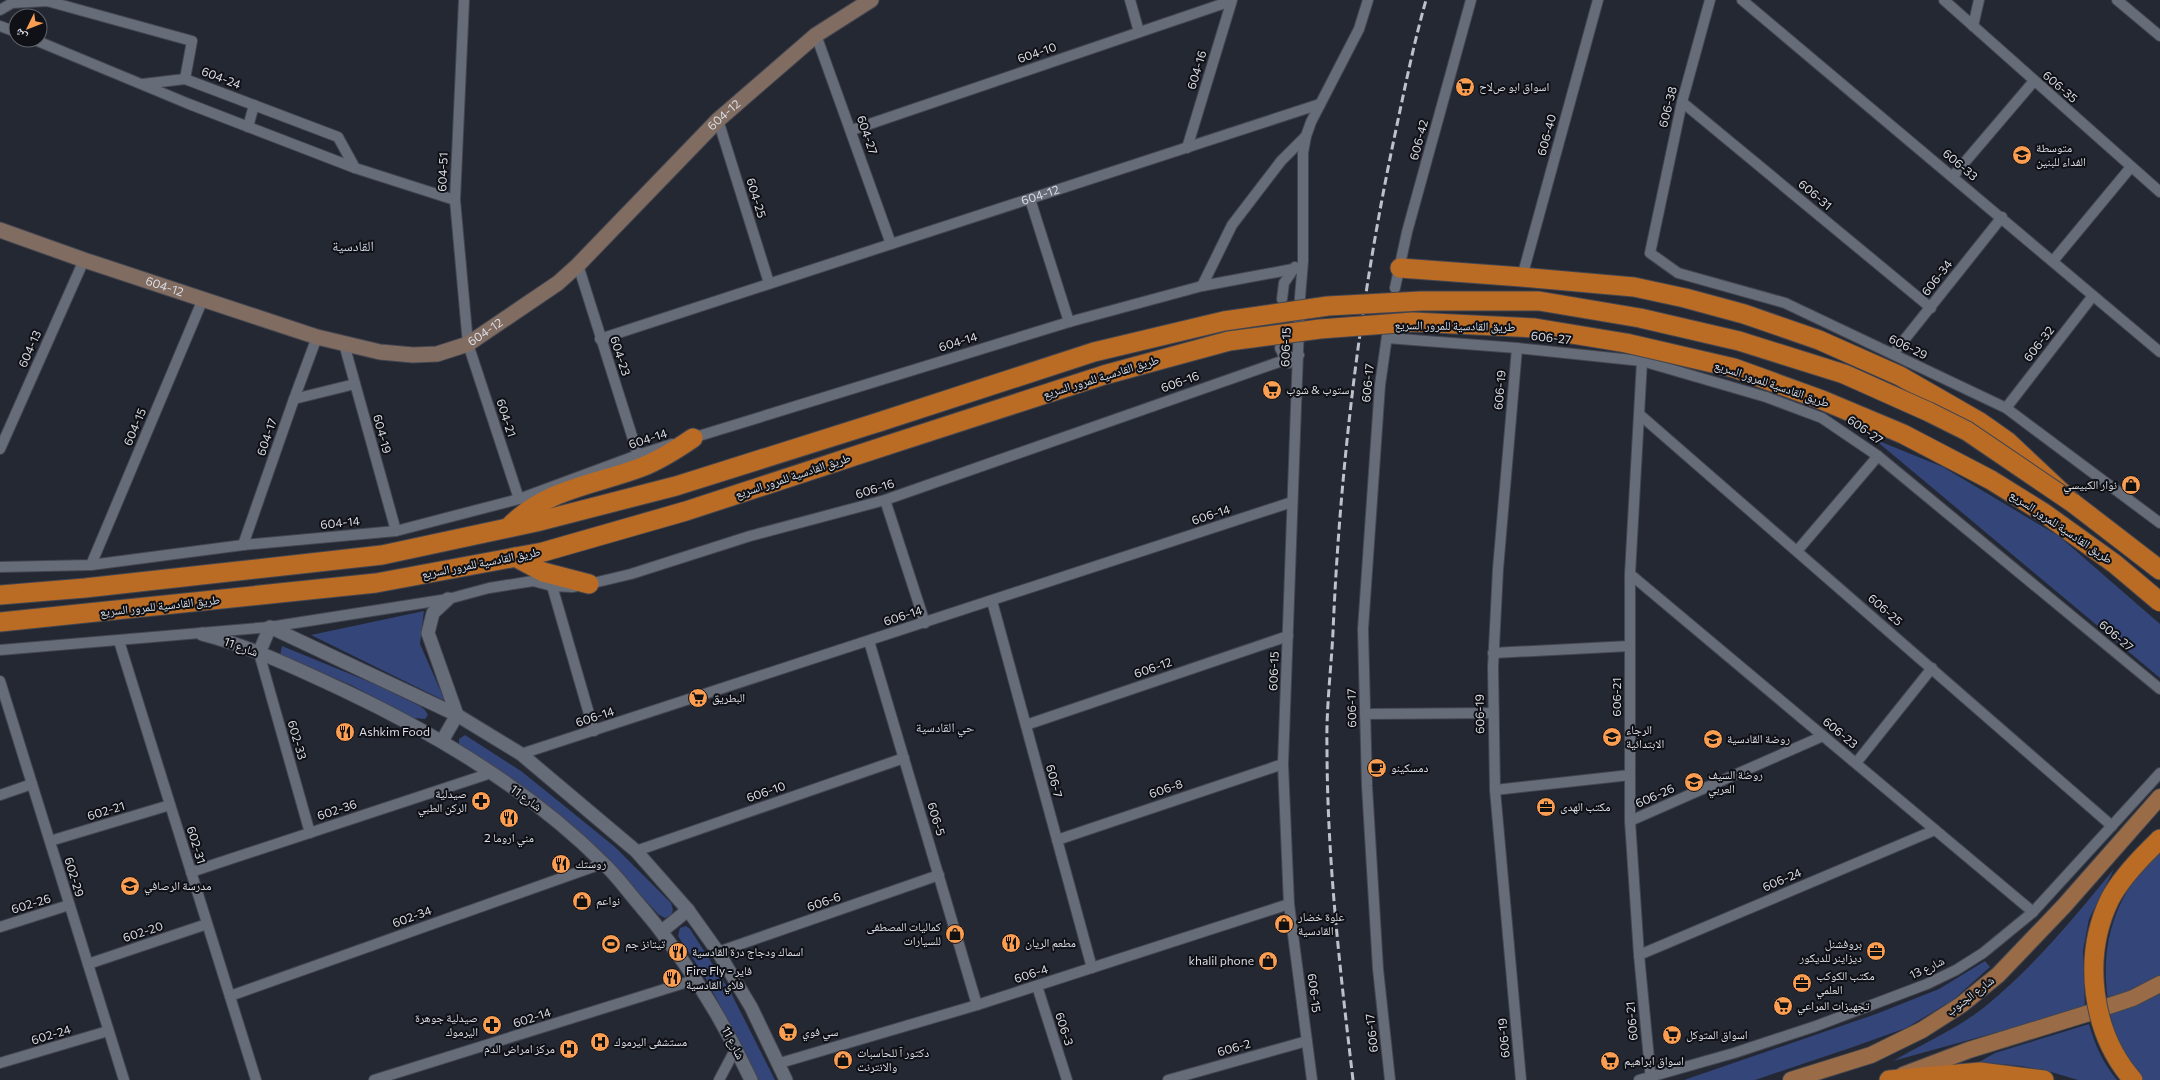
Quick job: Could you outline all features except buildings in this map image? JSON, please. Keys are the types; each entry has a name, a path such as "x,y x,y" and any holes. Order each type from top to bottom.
{"highway":[{"path":"1400,268 1634,287 1685,298 1781,326 1819,340 1900,376 1948,403 2007,441 2073,503"},
{"name":"طريق القادسية للمرور السريع","path":"0,595 85,588 382,555 508,528 676,486 1094,352 1224,321 1328,306 1421,301 1539,301 1640,318 1739,341 1844,374 1929,412 1967,431 2088,513 2160,570"},
{"name":"طريق القادسية للمرور السريع","path":"0,622 376,583 544,552 686,511 1104,375 1228,341 1320,329 1413,322 1535,328 1626,343 1734,368 1822,400 1903,434 1991,480 2044,514 2115,564 2160,602"},
{"path":"508,528 526,511 548,498 641,467 670,454 693,438"},
{"path":"2088,513 2160,554"},
{"path":"515,557 543,572 573,582 589,584"},
{"path":"2133,1080 2115,1054 2096,1002 2094,973 2096,947 2100,925 2111,898 2126,874 2160,839"},
{"path":"1889,1080 1980,1072 2044,1080"}],"main road":[{"name":"604-12","path":"0,230 84,260 317,338 380,352 413,355 437,354 468,344 558,283 578,265 718,120 816,35 871,0"},
{"name":"شارع الجنوب","path":"1791,1080 1870,1055 1922,1030 1960,1005 1998,975 2110,855 2160,797"},
{"name":"شارع الجنوب","path":"2110,855 2160,808"},
{"path":"2106,1007 2133,998 2160,984"},
{"path":"1889,1080 1969,1050 2089,1013"}],"street":[{"name":"604-51","path":"464,0 455,200 468,344"},
{"path":"1130,0 1139,32"},
{"path":"1202,286 1232,226 1281,161 1306,136 1320,104 1359,29 1368,0"},
{"name":"606-42","path":"1396,288 1407,232 1471,0"},
{"name":"606-40","path":"1522,277 1598,0"},
{"name":"606-38","path":"1655,222 1682,102 1710,0"},
{"name":"606-33","path":"1742,0 1953,176 2092,296 2160,352"},
{"name":"606-35","path":"1944,0 2160,192"},
{"path":"1973,26 1979,0"},
{"path":"2116,0 2160,36"},
{"name":"604-24","path":"0,10 12,3 47,1 192,41 185,79 338,137 355,168"},
{"name":"604-10","path":"852,130 1232,1"},
{"name":"604-16","path":"1187,148 1232,1"},
{"name":"604-27","path":"816,35 852,130 891,244"},
{"path":"48,45 141,84 355,168 455,200"},
{"path":"141,84 185,79"},
{"path":"1953,176 2034,81"},
{"name":"606-31","path":"1682,102 1931,308"},
{"name":"604-12","path":"600,339 1320,104"},
{"path":"248,126 254,105"},
{"name":"604-25","path":"718,120 769,283"},
{"name":"606-15","path":"1306,136 1303,153 1303,261 1292,502 1283,764 1289,904 1312,1080"},
{"path":"2053,261 2131,167"},
{"path":"1030,199 1069,322"},
{"name":"606-34","path":"1893,354 2002,218"},
{"name":"606-29","path":"1655,222 1650,253 1678,273 1785,302 2006,408 2160,523"},
{"name":"604-13","path":"0,449 84,260"},
{"path":"1282,299 1284,283 1293,269 1303,261"},
{"name":"604-23","path":"578,265 600,339 638,455"},
{"name":"604-14","path":"0,567 91,565 243,545 396,531 519,499 638,455 1069,322 1202,286 1293,269"},
{"name":"606-32","path":"2006,408 2092,296"},
{"name":"604-15","path":"91,565 203,299"},
{"name":"606-27","path":"1387,337 1642,361 1766,397 1822,418 1878,456 2160,689"},
{"name":"606-17","path":"1387,337 1380,385 1364,630 1367,786 1378,969 1390,1080"},
{"name":"604-17","path":"243,545 317,338"},
{"name":"604-19","path":"344,344 396,531"},
{"name":"604-21","path":"468,344 519,499"},
{"path":"1280,348 1284,358 1298,372"},
{"name":"606-19","path":"1516,348 1498,569 1493,713 1495,790 1521,1080"},
{"name":"606-16","path":"0,650 202,634 270,627 448,599 489,588 533,581 552,586 572,587 589,584 631,574 750,536 884,500 1284,358 1299,355"},
{"name":"606-21","path":"1642,361 1630,574 1630,821 1639,954 1651,1078"},
{"path":"294,399 355,384"},
{"name":"606-25","path":"1639,414 2112,826"},
{"path":"1797,551 1878,456"},
{"path":"884,500 925,623"},
{"name":"606-14","path":"521,754 1292,502"},
{"name":"606-23","path":"1630,574 2033,912"},
{"path":"552,586 594,731"},
{"path":"442,741 457,715 428,633 433,613 448,599"},
{"name":"606-7","path":"992,601 1092,968"},
{"path":"259,653 270,627 457,715 521,754 636,851 688,910 718,952 751,1007 780,1063 786,1080"},
{"name":"شارع 11","path":"202,634 230,642 259,653 369,702 442,741 550,816 604,863 662,931 697,979 736,1048 751,1080"},
{"name":"606-12","path":"1026,725 1288,636"},
{"name":"606-5","path":"869,640 977,1005"},
{"name":"602-31","path":"119,641 256,1080"},
{"path":"1494,653 1630,646"},
{"name":"602-33","path":"259,653 310,833"},
{"path":"1856,763 1932,668"},
{"name":"602-29","path":"0,681 124,1080"},
{"path":"1365,714 1493,713"},
{"name":"606-26","path":"1630,821 1823,736"},
{"name":"606-10","path":"636,851 904,758"},
{"name":"606-8","path":"1057,840 1283,764"},
{"name":"602-36","path":"191,872 490,773"},
{"name":"شارع 13","path":"1639,1080 1651,1078 1775,1040 1927,984 1983,953 2033,912 2160,773"},
{"path":"1495,790 1630,775"},
{"path":"0,796 32,784"},
{"name":"602-21","path":"50,841 170,805"},
{"name":"606-24","path":"1639,954 1936,830"},
{"name":"602-34","path":"230,996 604,863"},
{"name":"606-6","path":"718,952 939,876"},
{"name":"606-4","path":"780,1063 977,1005 1289,904"},
{"name":"602-26","path":"0,927 69,905"},
{"path":"662,931 688,910"},
{"name":"602-20","path":"88,964 207,924"},
{"name":"602-14","path":"374,1080 697,979"},
{"name":"606-3","path":"1037,986 1067,1080"},
{"name":"602-24","path":"0,1063 108,1031"},
{"name":"606-2","path":"1168,1080 1307,1041"},
{"path":"719,1080 736,1048"}],"shaded area":[{"path":"1874,439 1943,467 2060,537 2160,624 2160,678"},
{"path":"424,611 420,644 445,701 311,635"},
{"path":"282,646 377,685 420,706 428,715 425,719 413,718 351,685 280,655"},
{"path":"465,735 521,771 615,847 671,903 673,910 671,915 665,918 659,915 623,876 459,746 459,739"},
{"path":"2160,851 2160,975 2108,1001 2106,958 2114,919 2132,884"},
{"path":"2114,869 2089,919 2083,951 2085,1008 1893,1061 1965,1021 2005,990 2022,974 2069,923"},
{"path":"686,926 690,929 731,993 775,1080 757,1080 739,1041 705,977 678,936 680,928"},
{"path":"1985,961 1990,967 1953,1000 1906,1028 1755,1080 1684,1080 1876,1014 1939,989"},
{"path":"2160,989 2160,1080 2143,1080 2122,1049 2110,1014"},
{"path":"2089,1024 2100,1054 2117,1080 2078,1080 2051,1072 2021,1066 1979,1062 1995,1053"}],"railway":[{"path":"1353,1080 1335,914 1329,830 1327,718 1336,570 1346,446 1353,384 1371,261 1394,139 1426,0"}],"place":[{"name":"اسواق ابو صﻻح","path":"1465,87"},
{"name":"متوسطة الفداء للبنين","path":"2022,155"},
{"name":"ستوب & شوب","path":"1272,390"},
{"name":"نوار الكبيسي","path":"2131,485"},
{"name":"البطريق","path":"698,698"},
{"name":"Ashkim Food","path":"345,732"},
{"name":"الرجاء الابتدائية","path":"1612,737"},
{"name":"روضة القادسية","path":"1713,739"},
{"name":"دمسكينو","path":"1377,768"},
{"name":"روضة السيف العربي","path":"1694,782"},
{"name":"صيدلية الركن الطبي","path":"481,801"},
{"name":"مكتب الهدى","path":"1546,807"},
{"name":"مني اروما 2","path":"509,818"},
{"name":"روستك","path":"561,864"},
{"name":"مدرسة الرصافي","path":"130,886"},
{"name":"نواعم","path":"582,901"},
{"name":"علوة خضار القادسية","path":"1284,924"},
{"name":"كماليات المصطفى للسيارات","path":"955,934"},
{"name":"مطعم الريان","path":"1011,943"},
{"name":"تيتانز جم","path":"611,944"},
{"name":"بروفشنل ديزاينر للديكور","path":"1876,951"},
{"name":"اسماك ودجاج درة القادسية","path":"678,952"},
{"name":"khalil phone","path":"1268,961"},
{"name":"Fire Fly - فاير فلاي القادسية","path":"672,978"},
{"name":"مكتب الكوكب العلمي","path":"1802,983"},
{"name":"تجهيزات المراعي","path":"1783,1006"},
{"name":"صيدلية جوهرة اليرموك","path":"492,1025"},
{"name":"سي فوي","path":"788,1032"},
{"name":"اسواق المتوكل","path":"1672,1035"},
{"name":"مستشفى اليرموك","path":"600,1042"},
{"name":"مركز امراض الدم","path":"569,1049"},
{"name":"دكتور آ للحاسبات والانترنت","path":"843,1060"},
{"name":"اسواق ابراهيم","path":"1610,1061"}],"district":[{"name":"القادسية","path":"353,246"},
{"name":"حي القادسية","path":"945,727"}]}
